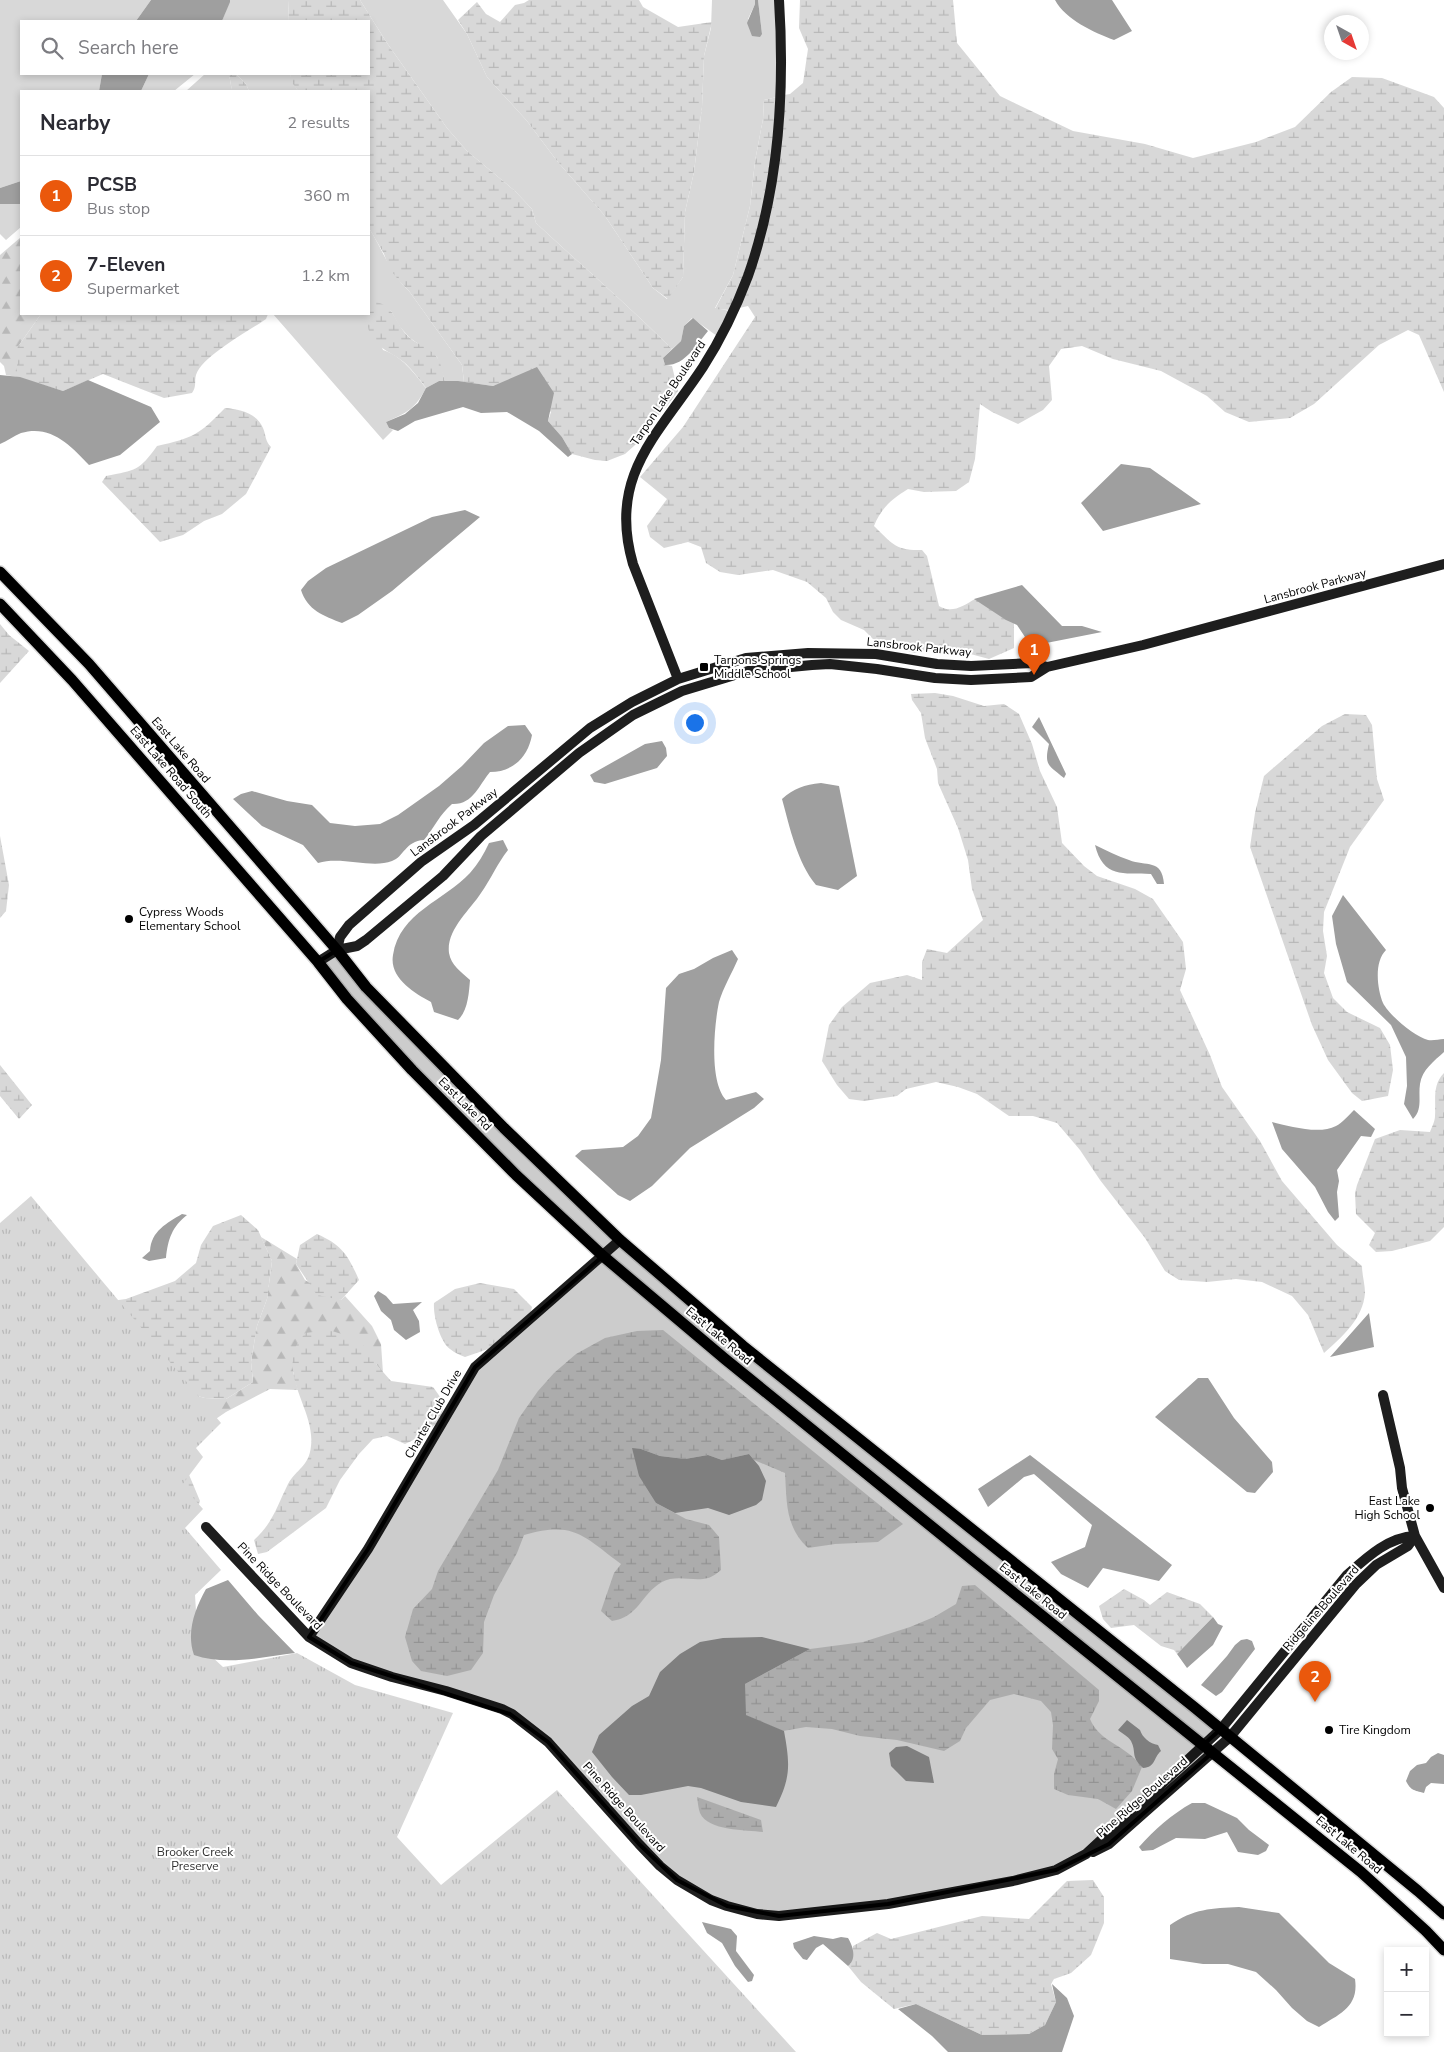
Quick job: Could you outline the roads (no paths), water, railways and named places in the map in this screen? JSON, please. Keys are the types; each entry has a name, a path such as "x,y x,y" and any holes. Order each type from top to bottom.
{"main road":[{"name":"East Lake Road","path":"0,572 89,664 337,950"},
{"name":"East Lake Road South","path":"0,604 72,680 318,962"},
{"name":"East Lake Rd","path":"337,950 366,986 497,1121 620,1240"},
{"name":"East Lake Rd","path":"318,962 347,999 412,1070 516,1175 603,1256"},
{"name":"East Lake Road","path":"620,1240 743,1346 1226,1733 1444,1914"},
{"name":"East Lake Road","path":"603,1256 725,1358 1283,1808 1360,1872 1426,1931 1444,1950"}],"street":[{"name":"Tarpon Lake Boulevard","path":"678,679 633,564 627,538 626,506 632,479 641,456 702,368 726,327 748,275 771,185 779,115 782,63 779,0"},
{"name":"Lansbrook Parkway","path":"1047,667 1033,663 962,666 876,654 808,653 746,658 678,679 632,702 590,728 474,825 421,862 349,925 340,937 337,950 357,946 366,940 443,876 481,836 594,741 647,708 682,691 748,671 830,664 936,678 971,680 1031,677 1047,667 1143,645 1444,564"},
{"path":"318,962 337,950"},
{"name":"Charter Club Drive","path":"309,1637 368,1550 475,1367 620,1240"},
{"path":"1383,1395 1400,1468 1402,1488 1415,1536 1444,1588"},
{"name":"Pine Ridge Boulevard","path":"206,1526 309,1637 352,1663 493,1706 512,1714 554,1748 660,1866 677,1880 711,1900 750,1912 779,1916 888,1904 1013,1881 1056,1870 1109,1844 1208,1749"},
{"name":"Ridgeline Boulevard","path":"1208,1749 1226,1733 1356,1584 1376,1565 1408,1546 1415,1536"}],"place":[{"name":"Tarpons Springs Middle School","path":"704,667"},
{"name":"PCSB","path":"1034,675"},
{"name":"Cypress Woods Elementary School","path":"129,919"},
{"name":"East Lake High School","path":"1430,1508"},
{"name":"7-Eleven","path":"1315,1702"},
{"name":"Tire Kingdom","path":"1329,1730"}],"park label":[{"name":"Brooker Creek Preserve","path":"195,1859"}]}
